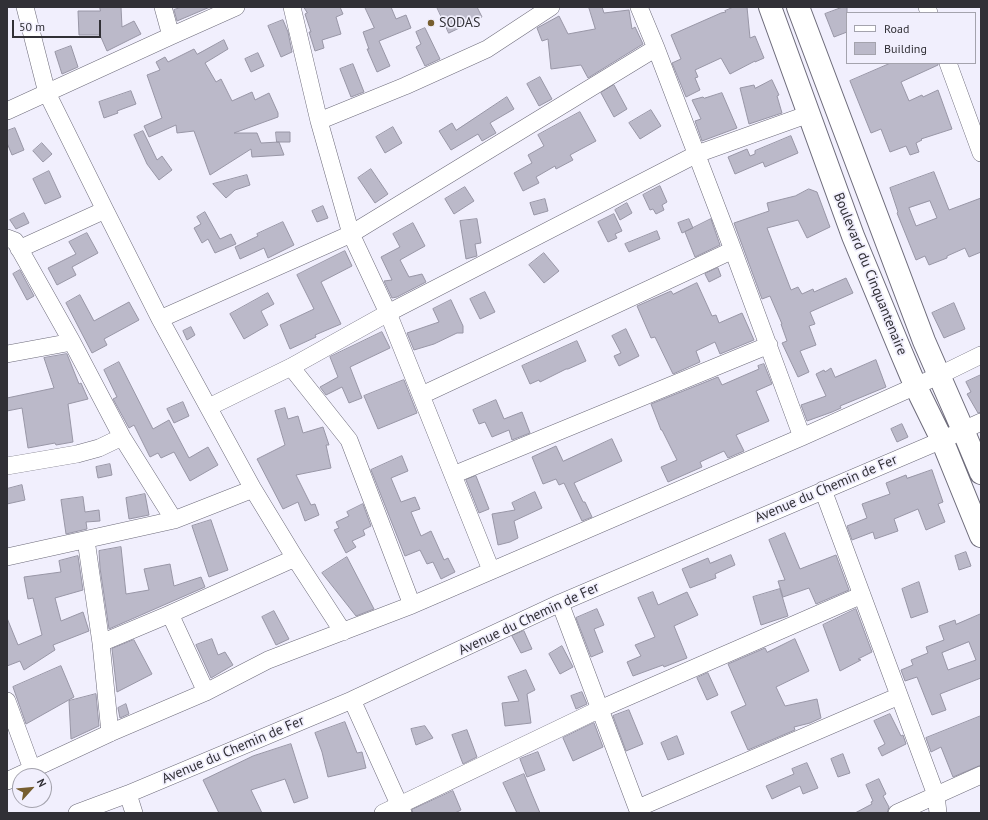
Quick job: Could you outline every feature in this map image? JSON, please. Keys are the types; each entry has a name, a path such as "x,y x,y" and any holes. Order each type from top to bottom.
{"main road":[{"name":"Boulevard du Cinquantenaire","path":"770,7 854,236 915,385 942,440 981,536"},
{"name":"Boulevard du Cinquantenaire","path":"798,7 938,376 972,426 981,473"}],"street":[{"path":"25,7 47,93 160,319 253,489 295,558 343,632"},
{"path":"163,7 171,36"},
{"path":"7,112 236,7"},
{"path":"292,7 319,121 351,234 388,313 491,570"},
{"path":"319,121 405,86 487,49 552,7"},
{"path":"639,7 697,154 802,437"},
{"path":"160,319 351,234 656,48"},
{"path":"948,64 981,153"},
{"path":"209,407 291,367 388,313 697,154 809,114"},
{"path":"105,210 13,243 72,342 122,437 174,520"},
{"path":"422,395 733,250"},
{"path":"7,354 72,342"},
{"path":"453,475 769,345"},
{"path":"34,768 110,733 206,692 268,660 412,605 802,437 981,355"},
{"path":"291,367 349,440 412,605"},
{"name":"Avenue du Chemin de Fer","path":"76,813 128,794 352,700 560,603 972,426"},
{"path":"7,466 77,454 99,448 122,437"},
{"path":"7,557 174,520 253,489"},
{"path":"823,490 936,796 938,813"},
{"path":"86,540 101,643 110,733"},
{"path":"101,643 295,558"},
{"path":"383,813 401,809 600,709 862,595"},
{"path":"560,603 638,810 899,696"},
{"path":"170,614 206,692"},
{"path":"352,700 401,809"},
{"path":"7,701 32,768"},
{"path":"897,813 981,776"},
{"path":"128,794 134,813"}],"building":[{"path":"100,7 121,7 122,27 134,21 141,34 107,51 100,35 79,35 78,11 100,11"},
{"path":"182,7 210,7 177,21 174,10"},
{"path":"304,7 340,7 343,14 336,17 341,34 322,40 324,48 315,51 305,14 307,13"},
{"path":"365,7 391,7 396,19 406,15 411,28 379,41 390,66 377,72 367,49 369,49 363,32 374,28"},
{"path":"437,7 477,7 482,17 449,33"},
{"path":"589,7 602,7 604,13 629,10 632,29 635,27 643,44 588,78 581,65 551,69 548,39 542,41 537,28 559,16 568,34 595,29"},
{"path":"734,7 747,7 750,38 755,36 764,58 730,74 721,58 695,70 698,77 695,78 700,90 686,97 672,63 681,59 671,35 726,12 725,11"},
{"path":"843,7 847,7 846,32 834,37 825,14"},
{"path":"283,20 288,32 292,52 281,57 268,26"},
{"path":"425,28 440,59 425,66 416,47 421,44 416,32"},
{"path":"224,40 228,49 205,63 216,82 221,79 232,101 252,92 255,100 269,93 278,113 278,117 234,133 257,133 261,143 279,142 284,155 252,157 251,149 210,175 194,131 177,133 176,125 149,137 144,126 162,118 147,75 160,70 156,62 165,57 168,62 194,49 197,54"},
{"path":"71,46 78,67 62,74 55,52"},
{"path":"258,53 264,66 251,72 245,59"},
{"path":"353,64 364,92 351,97 340,69"},
{"path":"889,64 938,64 901,82 909,101 922,95 923,97 938,90 952,129 921,139 922,140 916,143 919,152 910,155 906,146 890,152 881,129 871,133 850,81"},
{"path":"540,77 552,99 539,106 527,84"},
{"path":"772,80 779,95 777,96 782,113 749,124 740,88 754,85 755,88"},
{"path":"614,85 627,109 614,117 601,93"},
{"path":"131,91 136,104 117,111 118,113 104,118 99,102"},
{"path":"722,93 737,128 702,141 695,121 701,119 692,100"},
{"path":"507,97 514,109 490,123 496,133 482,141 478,134 451,150 439,131 452,123 456,130"},
{"path":"651,110 661,126 640,139 629,123"},
{"path":"580,112 596,141 570,155 573,160 556,169 555,166 536,177 539,183 523,191 514,173 532,163 528,155 544,146 538,135"},
{"path":"393,127 402,143 385,153 376,137"},
{"path":"15,128 24,150 12,155 7,143 7,131"},
{"path":"143,131 157,160 162,156 172,170 159,180 147,164 134,135"},
{"path":"276,132 290,132 290,142 277,142"},
{"path":"791,136 798,153 765,167 763,162 735,174 728,157 747,149 750,156 755,154 755,151"},
{"path":"42,143 52,154 43,162 33,151"},
{"path":"371,169 388,194 375,203 358,178"},
{"path":"49,171 61,197 45,204 33,179"},
{"path":"934,172 949,210 981,198 981,252 969,257 965,248 947,256 947,258 929,265 925,256 916,260 897,213 898,212 890,188","holes":["930,201 937,218 916,226 909,208"]},
{"path":"247,175 250,185 235,190 226,198 213,184"},
{"path":"660,186 667,202 662,205 664,210 656,214 653,209 650,210 643,195"},
{"path":"465,187 474,201 454,214 445,199"},
{"path":"809,189 817,192 830,227 807,238 798,220 767,228 791,290 798,287 802,294 813,289 814,292 846,278 853,293 810,312 815,324 809,326 816,345 800,351 809,372 798,377 782,343 787,341 782,324 770,296 762,299 734,223 769,211 767,203 795,196"},
{"path":"545,199 548,211 534,215 530,203"},
{"path":"627,203 632,213 620,220 615,210"},
{"path":"323,206 328,218 317,222 312,211"},
{"path":"205,212 220,239 231,234 236,244 215,253 208,239 202,243 194,228 201,224 197,217"},
{"path":"24,213 29,223 16,229 10,220"},
{"path":"614,214 622,231 615,234 617,238 608,242 598,222"},
{"path":"477,219 481,243 475,244 477,256 466,259 460,221"},
{"path":"689,219 693,228 682,233 678,223"},
{"path":"711,219 720,245 695,257 685,232"},
{"path":"283,222 294,245 268,258 264,248 240,259 235,247 258,236 257,234"},
{"path":"413,223 425,246 400,260 409,277 422,274 426,282 397,297 392,298 384,281 392,280 381,257 400,247 393,234"},
{"path":"657,231 660,239 629,252 625,244"},
{"path":"87,233 98,253 72,267 76,275 57,285 48,268 76,254 69,242"},
{"path":"345,251 352,266 321,282 341,324 315,335 316,337 290,349 280,325 314,309 297,275"},
{"path":"544,253 559,271 544,283 529,265"},
{"path":"718,268 721,276 709,282 705,274"},
{"path":"20,270 34,296 27,300 13,274"},
{"path":"697,283 712,316 716,315 719,323 742,313 754,340 720,354 715,342 696,351 700,362 673,374 655,337 651,338 637,306 671,291 673,294"},
{"path":"485,292 495,312 480,319 470,299"},
{"path":"268,293 274,304 261,311 268,325 244,339 230,314"},
{"path":"80,295 94,321 129,302 139,320 104,339 107,345 92,353 66,303"},
{"path":"451,300 463,326 463,333 457,333 434,344 414,350 407,333 439,322 433,309"},
{"path":"954,303 965,329 944,338 932,313"},
{"path":"191,327 195,335 187,340 183,331"},
{"path":"626,329 639,356 619,366 614,356 621,353 612,336"},
{"path":"382,332 390,348 350,367 362,398 349,403 342,387 326,395 320,387 338,377 330,357"},
{"path":"577,341 586,361 540,382 539,380 530,384 522,366"},
{"path":"67,354 79,384 81,383 88,399 68,404 73,442 56,445 55,443 28,448 22,408 7,411 7,398 54,388 44,358"},
{"path":"876,360 886,387 840,406 841,408 832,412 807,421 801,405 826,396 816,374 824,370 825,372 831,368 835,377"},
{"path":"119,362 153,429 169,420 189,458 208,447 218,465 190,481 174,452 161,458 158,453 150,457 134,425 129,428 113,399 117,397 104,370"},
{"path":"764,364 772,384 756,391 769,421 736,435 744,451 728,458 724,451 700,462 702,467 668,482 661,467 677,460 661,430 651,404 718,377 722,385 759,369 758,366"},
{"path":"981,375 981,412 978,413 967,394 971,392 966,382"},
{"path":"404,380 417,413 378,429 364,396"},
{"path":"496,400 504,419 522,412 530,433 512,440 509,430 492,437 485,422 479,424 473,410"},
{"path":"183,402 189,416 174,423 167,409"},
{"path":"285,408 288,419 298,416 303,433 323,427 329,445 326,445 331,468 296,475 311,505 315,504 319,515 305,521 298,502 283,509 257,459 285,445 275,411"},
{"path":"902,424 908,437 897,442 891,429"},
{"path":"612,439 622,461 574,483 592,517 582,521 564,483 559,485 556,479 543,484 532,457 556,446 563,461"},
{"path":"402,456 408,471 391,478 401,502 415,497 420,509 411,512 421,536 431,531 444,560 448,558 455,572 441,579 433,562 427,564 420,550 405,556 371,470"},
{"path":"110,464 112,475 98,478 96,467"},
{"path":"932,470 943,502 938,504 945,522 926,530 918,509 894,519 898,531 875,539 873,532 852,540 847,526 867,518 862,504 890,494 886,483 906,475 907,478"},
{"path":"476,476 489,509 479,513 466,480"},
{"path":"22,485 25,500 7,504 7,489"},
{"path":"535,492 542,508 514,521 518,538 498,545 492,514 515,510 512,503"},
{"path":"145,494 149,515 129,519 126,498"},
{"path":"83,497 85,512 99,510 100,521 86,522 87,529 66,534 61,500"},
{"path":"363,504 371,526 363,530 365,535 352,541 356,547 346,553 334,530 339,528 336,522 349,516 347,512"},
{"path":"211,520 228,570 209,577 192,526"},
{"path":"785,533 800,569 836,555 849,590 816,604 809,588 783,597 778,581 785,580 769,540"},
{"path":"121,547 126,594 149,590 144,569 170,564 174,586 201,577 205,587 109,629 99,551"},
{"path":"966,552 971,566 959,570 955,556"},
{"path":"731,555 735,565 715,574 716,578 690,588 682,569 708,558 710,563"},
{"path":"78,556 83,590 55,598 61,621 83,612 89,631 53,645 55,650 24,670 20,661 7,666 7,618 18,645 42,635 33,598 28,599 24,577 61,572 59,561"},
{"path":"347,557 374,609 356,616 322,573"},
{"path":"919,582 928,612 911,618 902,589"},
{"path":"780,589 788,616 761,625 753,597"},
{"path":"653,592 658,605 687,592 698,615 674,626 687,658 664,667 663,665 633,676 627,662 641,656 635,645 655,637 638,598"},
{"path":"597,609 604,625 594,629 603,652 591,657 576,618"},
{"path":"856,609 872,652 858,659 861,660 840,671 823,625"},
{"path":"274,611 289,639 276,645 262,617"},
{"path":"981,614 981,678 940,694 946,710 932,715 917,677 905,681 901,670 913,665 911,660 928,653 926,647 944,640 939,626 955,620 956,624","holes":["969,642 976,660 948,670 942,653"]},
{"path":"524,631 532,649 521,653 512,636"},
{"path":"212,639 218,655 225,652 233,665 211,678 196,645"},
{"path":"795,639 809,671 776,687 785,706 817,699 821,718 810,723 794,727 795,730 748,750 731,712 746,705 728,664 765,648 767,652"},
{"path":"134,640 152,674 117,692 112,649"},
{"path":"562,646 573,667 560,674 549,654"},
{"path":"61,666 74,697 26,724 13,687"},
{"path":"526,670 535,690 527,694 531,723 505,726 502,703 519,701 508,677"},
{"path":"708,673 718,695 707,700 697,678"},
{"path":"582,692 587,704 576,709 571,696"},
{"path":"96,694 99,726 71,739 69,701"},
{"path":"126,704 129,714 120,718 118,708"},
{"path":"629,710 643,744 626,751 613,716"},
{"path":"890,714 901,736 903,735 906,744 882,756 878,748 885,744 874,721"},
{"path":"981,716 981,765 953,777 941,747 931,752 926,738"},
{"path":"345,722 357,753 362,752 366,768 328,777 322,752 315,733"},
{"path":"594,723 603,747 573,761 563,738"},
{"path":"425,726 433,738 416,745 411,729"},
{"path":"467,730 477,757 463,764 452,735"},
{"path":"677,736 684,754 668,760 661,743"},
{"path":"291,744 308,798 294,803 285,779 251,790 262,813 219,813 203,780 253,756"},
{"path":"538,752 545,770 527,777 520,759"},
{"path":"843,754 850,773 838,777 831,759"},
{"path":"807,763 818,788 803,794 800,786 772,799 766,786 794,774 792,769"},
{"path":"524,774 540,813 517,813 503,783"},
{"path":"879,779 886,794 883,796 889,807 887,813 855,813 872,804 871,802 873,801 866,785"},
{"path":"453,791 461,810 455,813 413,813 412,810"}],"place":[{"name":"SODAS","path":"431,23"}]}
